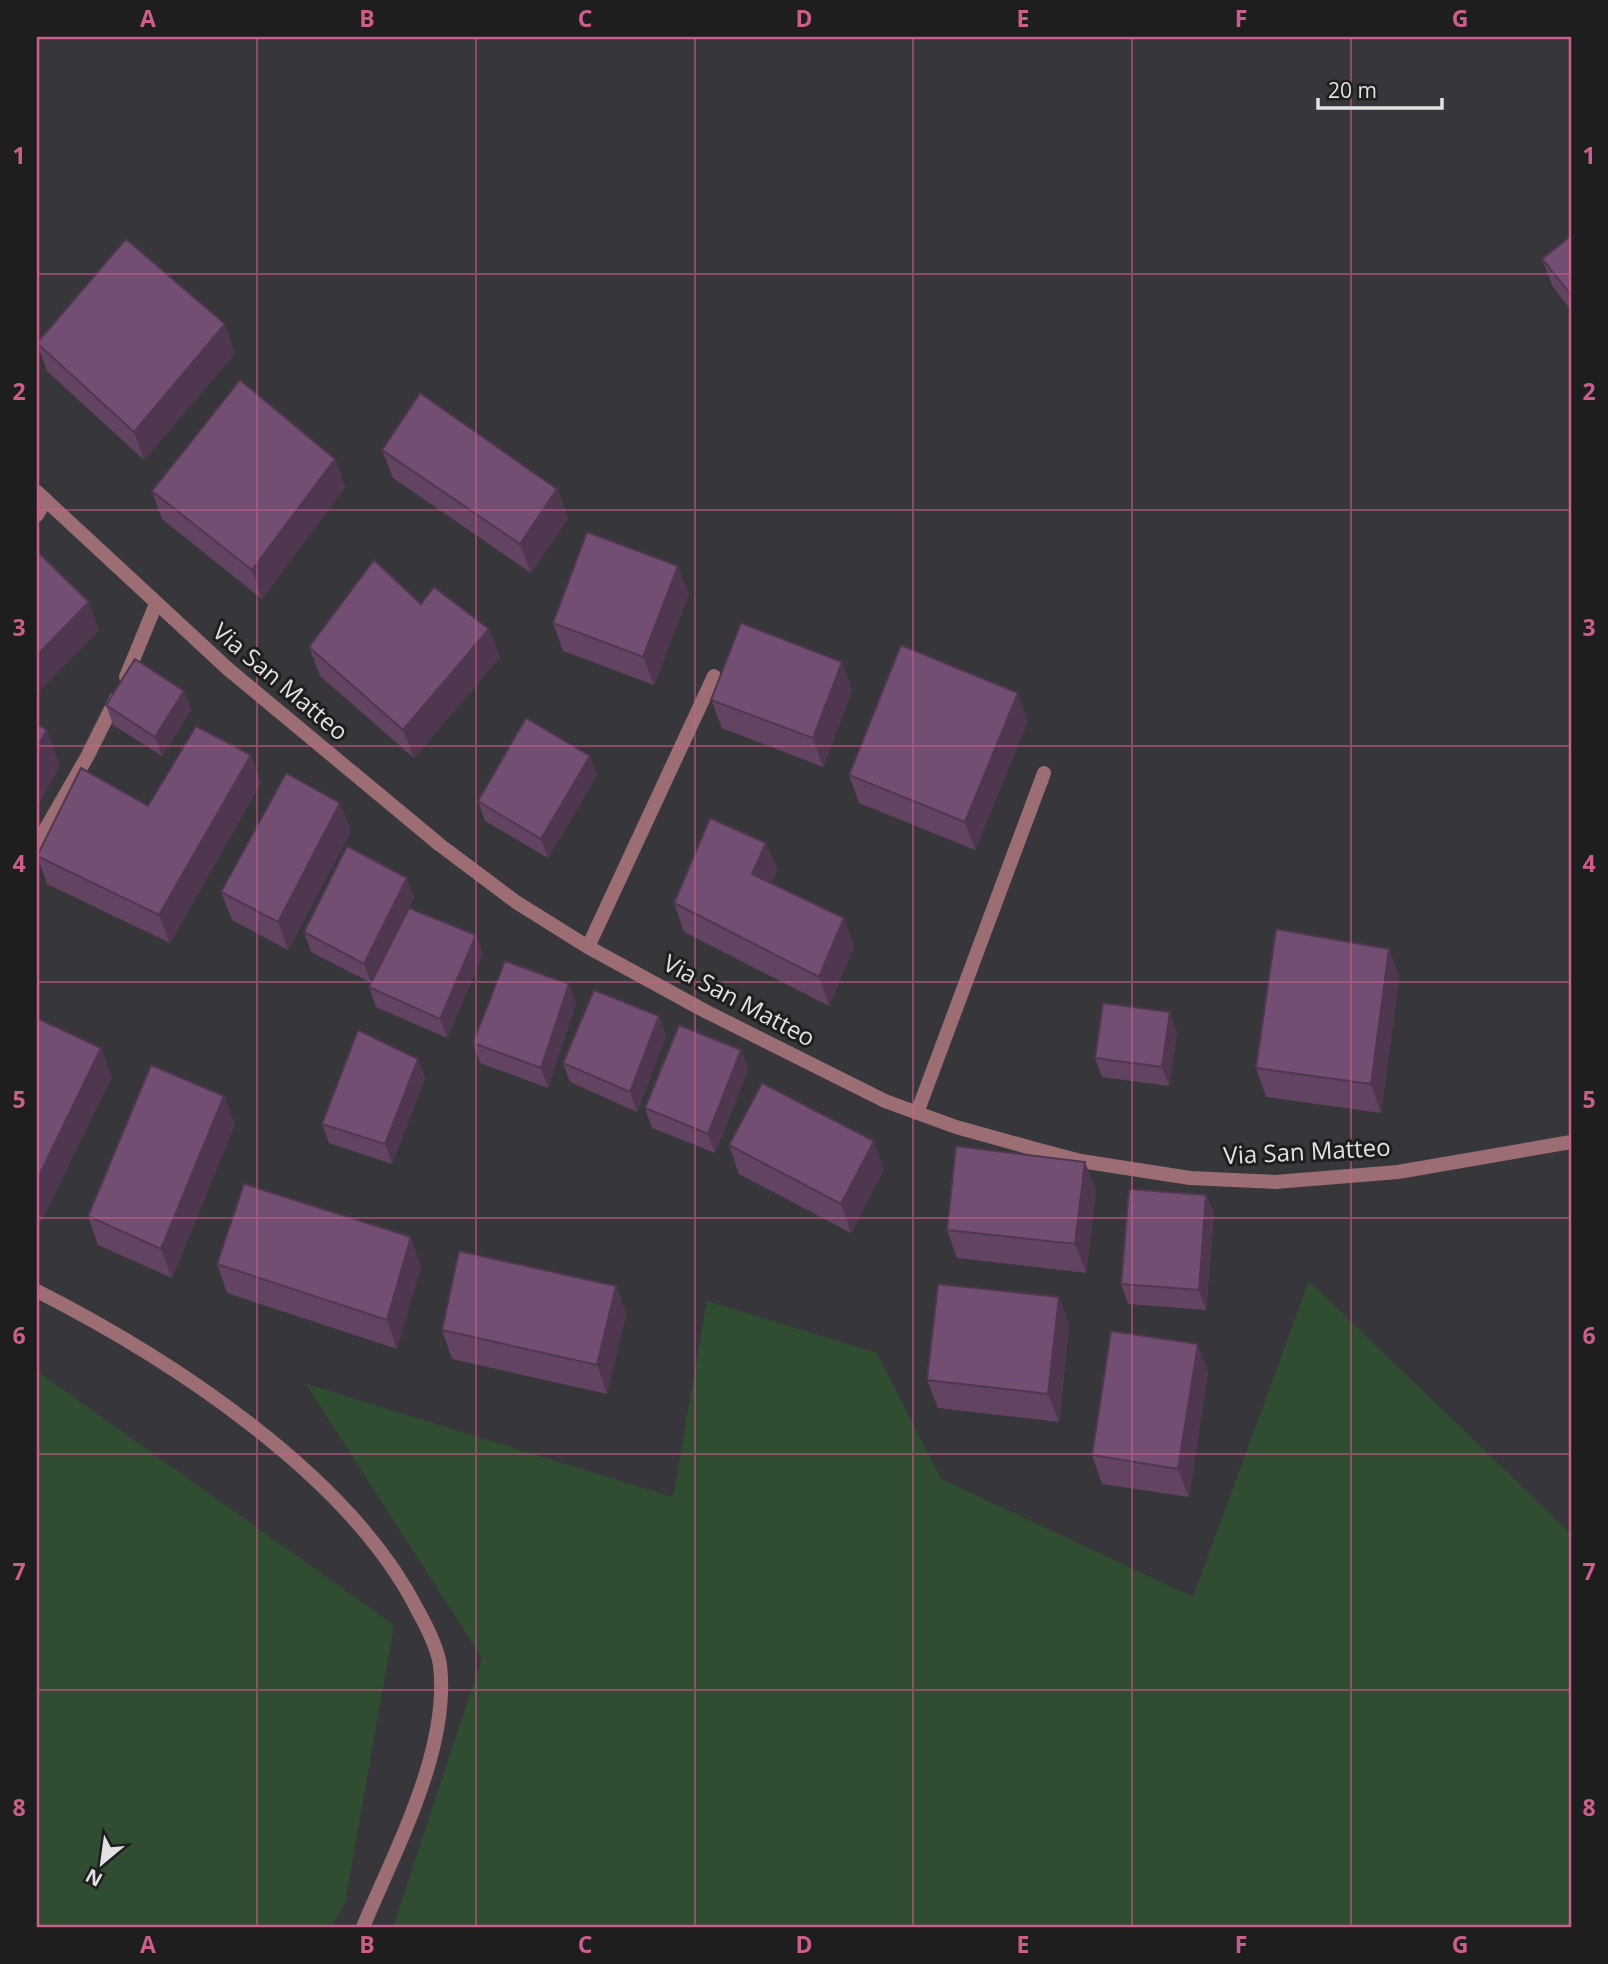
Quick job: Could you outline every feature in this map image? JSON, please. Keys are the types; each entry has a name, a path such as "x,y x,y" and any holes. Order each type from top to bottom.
{"street":[{"path":"37,515 41,496"},
{"name":"Via San Matteo","path":"41,496 238,678 440,845 516,902 587,947 856,1087 918,1113 996,1139 1082,1161 1190,1178 1275,1182 1398,1172 1571,1142"},
{"path":"37,844 87,757 132,666 156,604"},
{"path":"587,947 714,676"},
{"path":"918,1113 1044,773"},
{"path":"37,1291 141,1350 238,1416 322,1488 388,1562 412,1598 440,1663 439,1715 417,1799 363,1927"}],"green space":[{"path":"1309,1281 1571,1534 1571,1927 393,1927 482,1658 306,1384 673,1497 707,1301 877,1353 941,1479 1193,1597"},
{"path":"37,1371 394,1625 345,1903 331,1927 37,1927"}],"building":[{"path":"1571,236 1571,295 1542,259"},
{"path":"126,239 225,324 134,432 37,343"},
{"path":"240,380 335,459 252,570 152,491"},
{"path":"420,393 557,489 520,544 382,450"},
{"path":"587,532 678,566 643,657 553,623"},
{"path":"37,551 89,602 37,655"},
{"path":"374,560 421,604 434,587 489,629 403,730 309,647"},
{"path":"741,623 842,662 813,738 711,700"},
{"path":"901,645 1018,693 965,822 849,775"},
{"path":"135,659 184,691 155,737 106,705"},
{"path":"526,718 590,756 541,839 478,801"},
{"path":"37,724 47,730 37,747"},
{"path":"196,726 251,755 159,915 37,856 81,768 148,806"},
{"path":"286,773 340,803 278,922 221,892"},
{"path":"710,818 766,843 752,874 844,918 819,977 674,903"},
{"path":"347,846 407,878 364,964 304,932"},
{"path":"409,908 476,935 440,1019 369,987"},
{"path":"1276,929 1389,949 1371,1084 1256,1068"},
{"path":"505,961 569,984 541,1068 473,1043"},
{"path":"594,990 659,1016 630,1092 563,1063"},
{"path":"1103,1003 1170,1012 1162,1067 1095,1058"},
{"path":"37,1018 101,1048 37,1180"},
{"path":"679,1025 741,1050 708,1134 645,1108"},
{"path":"358,1030 418,1059 385,1144 322,1124"},
{"path":"151,1065 224,1096 161,1249 88,1216"},
{"path":"762,1083 874,1141 841,1204 729,1145"},
{"path":"956,1146 1085,1162 1075,1244 947,1230"},
{"path":"244,1184 411,1237 387,1320 217,1264"},
{"path":"1129,1189 1206,1195 1199,1290 1121,1284"},
{"path":"459,1251 616,1286 597,1365 442,1330"},
{"path":"938,1284 1059,1297 1048,1394 927,1380"},
{"path":"1111,1331 1198,1344 1178,1469 1092,1455"}]}
